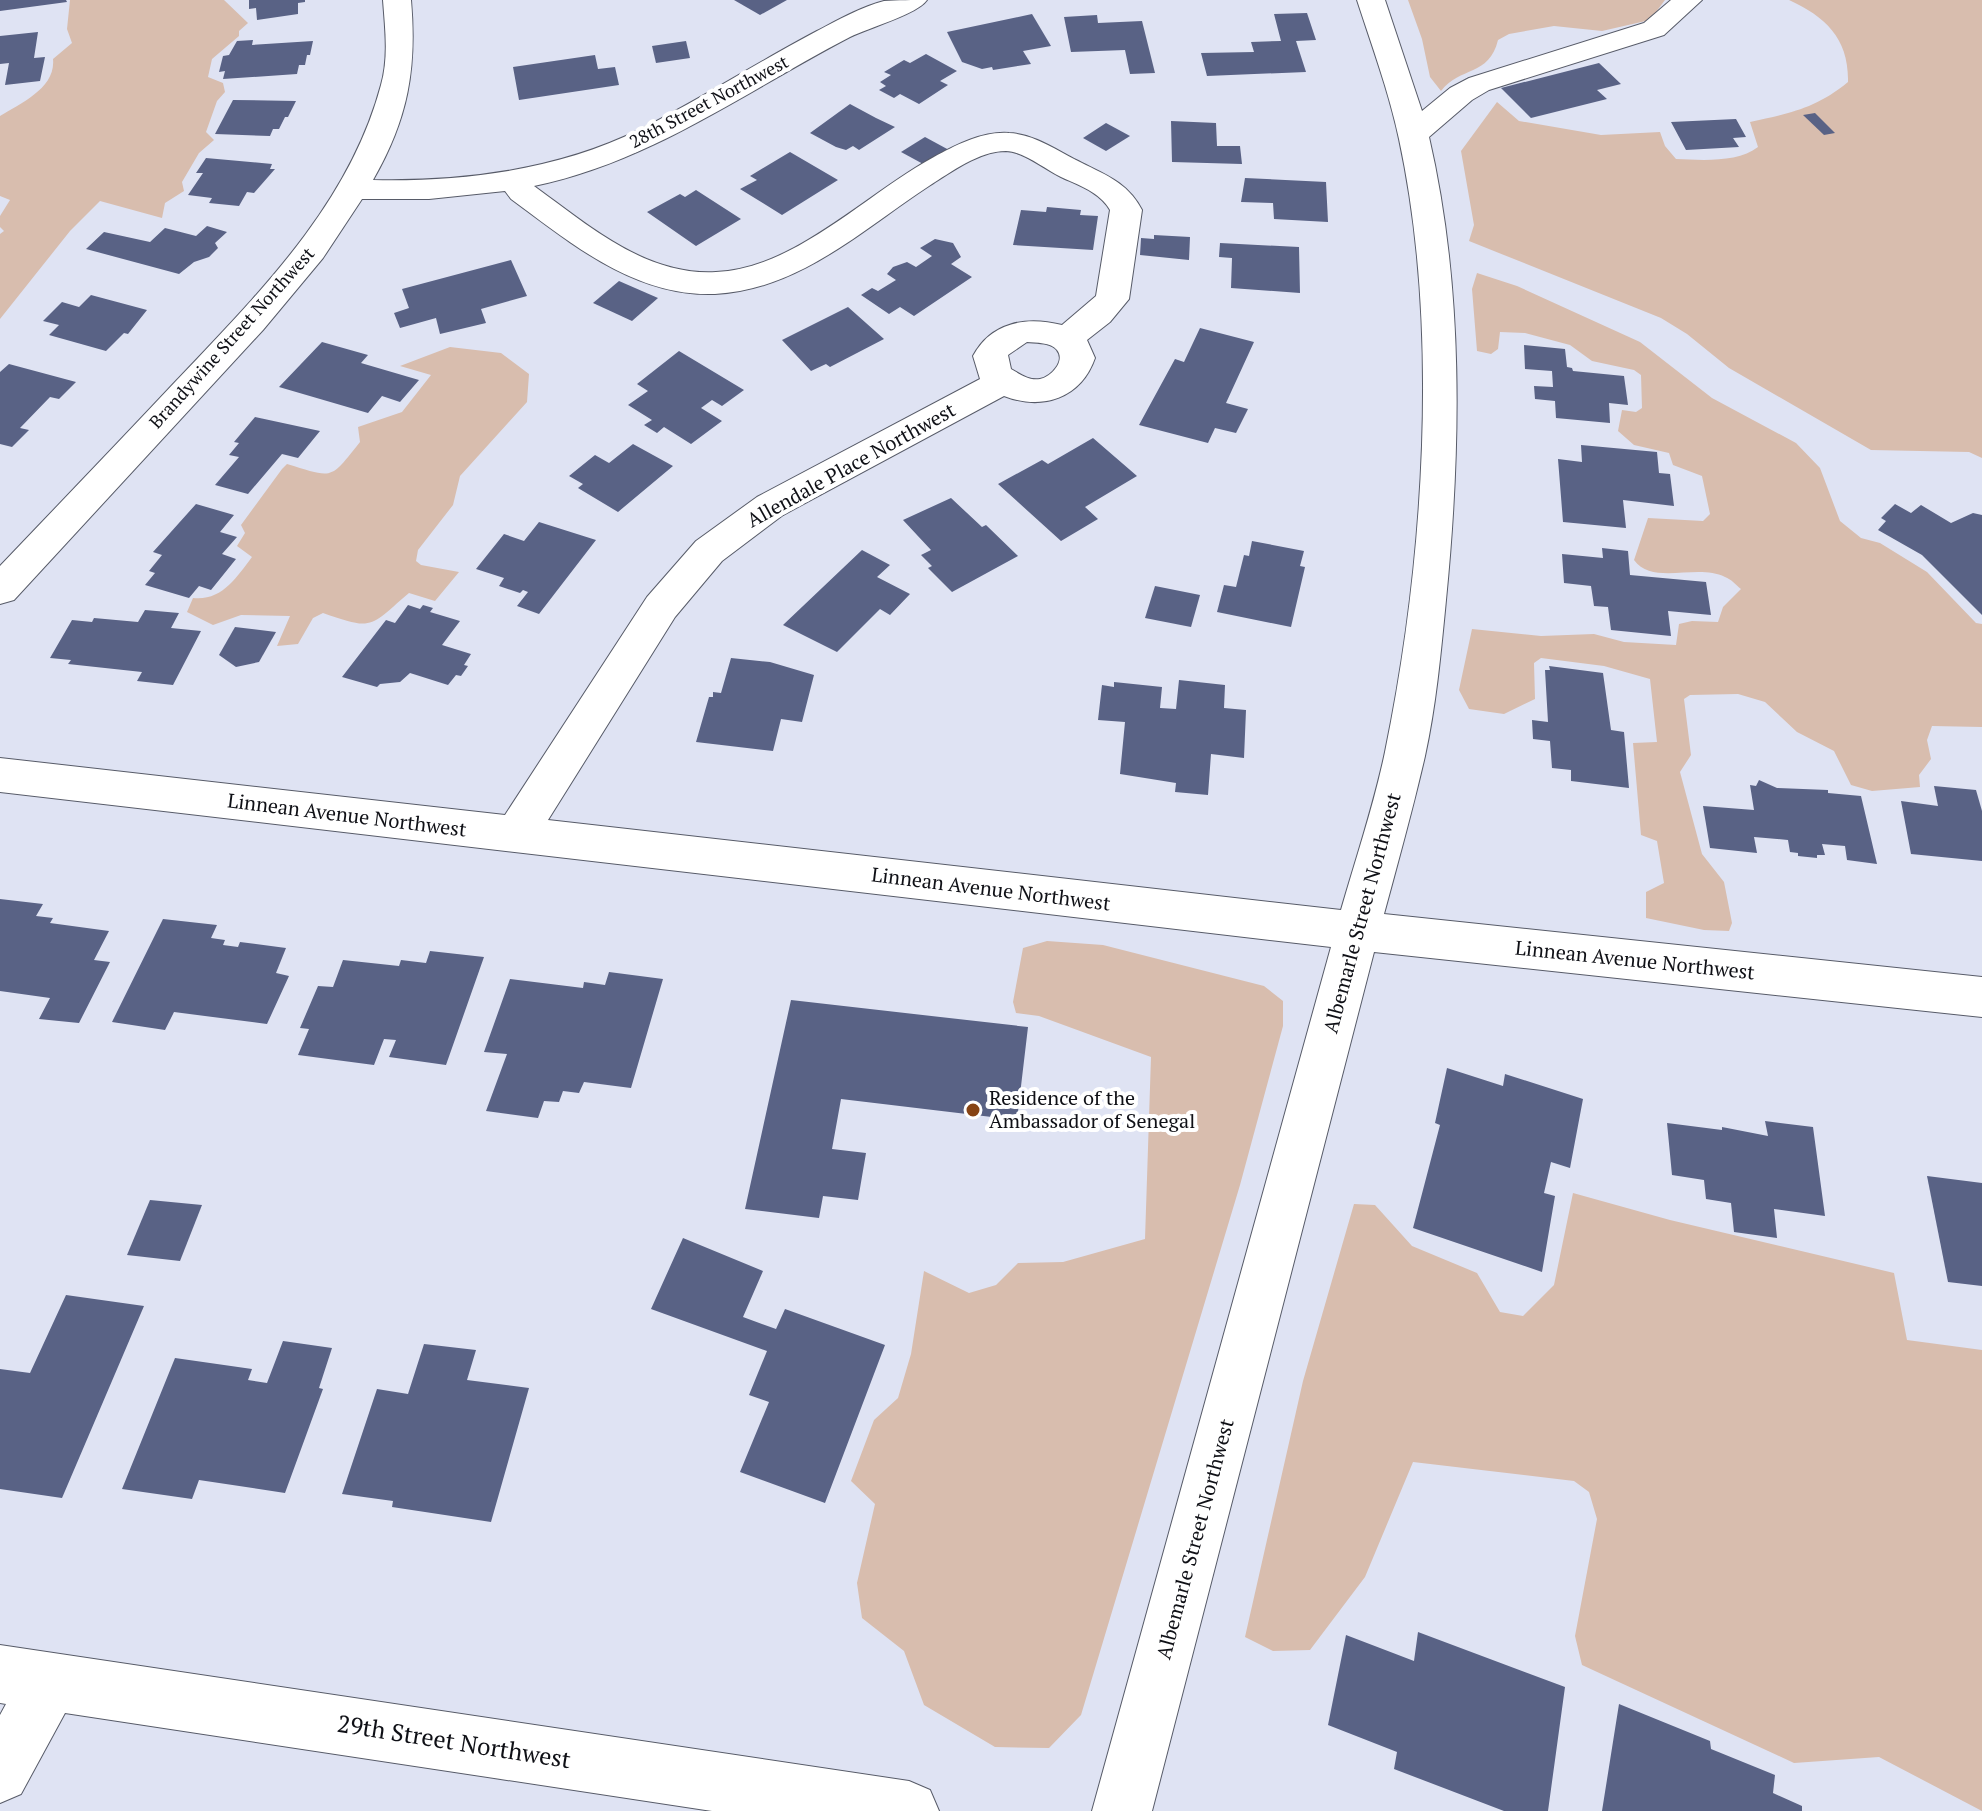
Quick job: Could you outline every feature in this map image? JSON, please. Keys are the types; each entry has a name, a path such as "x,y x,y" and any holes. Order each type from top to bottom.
{"street":[{"name":"Brandywine Street Northwest","path":"0,590 280,291 332,224 381,133 397,82 397,0"},
{"name":"28th Street Northwest","path":"353,189 432,191 514,181 586,163 627,147 846,28 913,0"},
{"name":"Albemarle Street Northwest","path":"1122,1811 1405,754 1427,611 1438,495 1439,327 1425,201 1413,135 1371,0"},
{"path":"1413,135 1441,110 1479,84 1654,29 1688,0"},
{"path":"514,181 522,192 625,264 674,281 715,283 761,274 793,261 948,160 989,143 1009,142 1030,149 1103,186 1120,197 1126,210 1112,299 1065,339"},
{"path":"1040,331 1065,339 1079,357 1078,367 1061,385 1032,391 1003,382 990,366 990,356 1002,339 1013,334 1040,331"},
{"name":"Allendale Place Northwest","path":"516,834 661,607 709,551 746,521 787,496 1003,382"},
{"name":"Linnean Avenue Northwest","path":"0,775 1358,931 1982,997"},
{"path":"0,1773 25,1678"},
{"name":"29th Street Northwest","path":"25,1678 909,1811"}],"shaded area":[{"path":"70,0 224,0 248,23 239,31 239,36 212,59 208,77 223,83 225,92 217,101 206,132 214,140 199,153 182,182 184,191 165,203 162,218 100,201 70,231 0,319 0,234 4,231 0,227 0,216 10,200 0,196 0,116 36,94 49,78 53,59 72,43 67,29"},
{"path":"1408,0 1665,0 1650,20 1602,31 1554,26 1509,34 1498,40 1494,52 1481,66 1449,83 1441,91 1430,77 1422,39"},
{"path":"1789,0 1982,0 1982,458 1969,452 1871,450 1729,368 1687,334 1661,318 1469,241 1474,225 1461,151 1497,102 1519,121 1601,135 1660,132 1665,146 1676,159 1708,160 1750,152 1758,147 1750,122 1802,109 1848,82 1844,53 1833,31 1814,14"},
{"path":"1477,273 1517,286 1640,342 1712,398 1796,443 1820,468 1840,521 1861,538 1880,543 1927,572 1976,623 1982,624 1982,727 1932,726 1927,740 1931,759 1919,775 1920,787 1872,791 1851,785 1834,751 1797,732 1765,702 1738,694 1690,695 1684,699 1691,755 1680,772 1702,854 1724,882 1732,923 1729,931 1704,930 1646,918 1646,892 1664,883 1657,841 1641,835 1633,743 1657,742 1650,679 1604,666 1541,658 1534,663 1535,699 1504,714 1469,709 1459,690 1472,629 1541,636 1594,634 1624,642 1676,645 1679,624 1718,622 1723,607 1741,589 1714,573 1652,572 1634,560 1648,518 1703,521 1710,514 1702,476 1673,465 1669,453 1634,445 1618,431 1622,410 1636,412 1642,408 1641,375 1634,370 1592,361 1570,345 1525,333 1500,332 1498,349 1491,354 1477,351 1472,289"},
{"path":"450,347 501,353 529,374 527,402 460,476 453,505 418,550 416,561 421,565 459,572 435,601 409,593 378,619 362,624 323,613 313,618 298,644 277,646 290,616 241,615 213,625 187,612 193,598 220,592 252,557 237,546 245,533 241,525 282,469 287,464 314,472 330,473 336,470 360,442 358,427 402,412 431,375 400,366"},
{"path":"1047,941 1103,945 1264,986 1283,1001 1283,1026 1240,1185 1081,1715 1049,1748 995,1747 924,1705 904,1651 862,1618 857,1583 875,1504 851,1481 874,1420 898,1398 911,1354 924,1271 969,1293 996,1285 1018,1263 1063,1262 1145,1239 1151,1057 1039,1016 1016,1013 1013,1002 1023,948"},
{"path":"1573,1193 1670,1220 1894,1273 1907,1340 1982,1350 1982,1811 1879,1757 1794,1763 1582,1665 1575,1636 1597,1519 1589,1492 1574,1481 1413,1462 1365,1577 1310,1650 1273,1651 1245,1637 1303,1381 1354,1204 1375,1205 1412,1246 1477,1273 1500,1312 1523,1316 1554,1285"}],"building":[{"path":"0,0 66,0 67,2 0,11"},
{"path":"249,0 305,2 298,3 298,14 257,20 256,8 249,9"},
{"path":"734,0 787,0 760,15"},
{"path":"1307,13 1316,40 1296,41 1306,72 1207,76 1201,53 1254,52 1251,42 1281,41 1274,14"},
{"path":"1032,14 1051,46 1023,51 1031,64 993,70 992,67 982,69 962,62 947,32"},
{"path":"1097,15 1098,23 1142,21 1155,73 1130,74 1125,50 1071,52 1064,17"},
{"path":"38,32 34,58 45,57 40,81 5,85 9,63 0,64 0,36"},
{"path":"253,40 252,45 313,41 310,55 307,55 305,65 299,65 297,74 223,79 225,71 219,72 223,56 229,55 237,41"},
{"path":"686,41 690,58 656,63 652,46"},
{"path":"926,54 957,71 940,81 948,85 919,104 900,94 894,98 879,90 886,86 880,82 891,75 884,72 904,60 910,63"},
{"path":"595,55 598,69 615,67 619,85 519,100 513,67"},
{"path":"1599,63 1621,84 1597,90 1607,99 1531,118 1501,88"},
{"path":"233,100 296,101 288,117 279,129 273,129 270,136 215,134"},
{"path":"850,104 895,127 859,150 853,146 846,150 836,147 810,133"},
{"path":"1815,113 1835,133 1824,135 1803,115"},
{"path":"1736,119 1746,137 1733,138 1739,147 1686,150 1671,122"},
{"path":"1171,121 1216,123 1217,146 1240,146 1242,164 1172,162"},
{"path":"1106,123 1130,136 1106,151 1083,138"},
{"path":"925,137 949,150 925,165 901,152"},
{"path":"790,152 838,180 782,215 740,189 757,180 750,176"},
{"path":"206,158 272,164 270,169 275,169 254,193 247,192 239,206 209,203 212,198 188,195 203,173 196,173"},
{"path":"1245,178 1326,182 1328,222 1274,219 1273,203 1241,202"},
{"path":"696,190 741,219 696,246 647,212 680,194 685,197"},
{"path":"1047,207 1081,210 1080,215 1098,216 1093,250 1013,245 1021,210 1046,212"},
{"path":"207,226 227,232 215,243 218,248 209,257 194,262 179,274 86,249 104,232 150,242 165,228 196,236"},
{"path":"1154,235 1190,237 1189,260 1140,255 1141,238 1154,239"},
{"path":"935,239 953,243 961,257 951,264 972,277 914,316 900,307 889,314 861,295 872,288 878,291 896,280 887,274 893,267 907,262 916,267 932,256 920,248"},
{"path":"1220,243 1299,247 1300,293 1231,288 1232,258 1219,257"},
{"path":"511,260 527,296 481,309 486,323 440,334 436,318 400,328 394,313 409,308 402,289"},
{"path":"619,281 658,298 632,321 593,303"},
{"path":"91,295 147,310 128,334 124,333 106,351 49,335 59,325 43,321 62,302 79,307"},
{"path":"848,307 884,339 830,367 826,364 811,371 782,340"},
{"path":"1200,328 1254,342 1226,403 1248,409 1236,433 1215,428 1208,443 1139,425 1175,359 1184,362"},
{"path":"322,342 368,355 361,363 419,380 400,402 382,396 368,413 279,387"},
{"path":"1524,345 1565,349 1567,367 1573,371 1624,376 1628,405 1609,403 1610,423 1556,418 1555,401 1535,399 1534,386 1553,387 1552,371 1525,369"},
{"path":"679,351 744,390 722,406 712,400 701,408 722,421 691,444 664,427 657,433 644,425 652,420 628,405 648,391 637,384"},
{"path":"9,364 76,382 59,399 50,397 20,428 29,430 12,447 0,444 0,372"},
{"path":"255,417 320,431 298,458 282,454 248,494 215,485 239,457 229,455 239,443 234,442"},
{"path":"1093,438 1137,476 1085,507 1098,519 1061,541 998,484 1042,460 1048,464"},
{"path":"633,444 673,466 618,512 578,488 583,484 569,476 595,455 609,463"},
{"path":"1581,445 1657,452 1659,473 1670,474 1674,506 1623,500 1626,528 1563,522 1558,459 1582,462"},
{"path":"951,498 982,527 986,525 1018,556 952,592 928,568 932,566 921,555 931,550 903,520"},
{"path":"196,504 234,515 220,532 237,537 222,554 236,559 211,590 199,586 189,598 145,585 155,573 149,571 162,555 153,552"},
{"path":"1895,504 1911,513 1921,505 1951,523 1973,513 1982,515 1982,615 1922,555 1878,530 1886,521 1881,518"},
{"path":"539,522 596,540 539,614 517,606 528,592 523,590 520,593 499,586 504,578 476,569 504,534 524,541"},
{"path":"1252,541 1304,551 1300,566 1305,567 1291,627 1217,612 1224,585 1236,587 1244,555 1249,556"},
{"path":"1602,548 1628,551 1630,575 1706,582 1711,615 1668,611 1671,636 1611,630 1608,607 1594,606 1591,586 1564,583 1562,554 1603,558"},
{"path":"862,550 890,565 877,577 910,594 890,615 880,609 837,652 783,625"},
{"path":"1155,586 1200,595 1191,627 1145,618"},
{"path":"408,605 420,609 423,605 433,608 430,612 460,621 442,645 471,654 461,676 456,675 448,685 410,673 400,682 377,687 342,677 386,620 395,623"},
{"path":"145,610 179,613 171,628 201,631 173,685 137,681 142,672 68,664 71,660 50,658 72,620 92,622 94,618 138,622"},
{"path":"235,627 276,632 259,662 236,667 219,655"},
{"path":"731,658 770,662 814,675 802,722 781,719 773,751 696,742 709,697 713,697 713,692 721,693"},
{"path":"1549,666 1603,673 1611,730 1624,732 1629,788 1571,781 1571,770 1552,768 1550,741 1533,739 1532,720 1548,722 1545,670 1550,670"},
{"path":"1179,680 1225,685 1224,708 1246,710 1244,758 1211,754 1208,795 1175,792 1176,783 1120,774 1125,722 1098,720 1102,685 1114,687 1114,682 1162,687 1160,708 1176,709"},
{"path":"1759,780 1777,788 1828,790 1828,793 1861,796 1877,864 1847,860 1845,846 1822,844 1825,855 1817,855 1817,858 1798,856 1798,853 1790,852 1788,840 1754,837 1757,853 1710,848 1703,806 1754,810 1750,785 1756,786"},
{"path":"1934,786 1976,790 1982,811 1982,861 1911,854 1901,801 1938,806"},
{"path":"0,899 43,904 36,916 53,918 50,923 109,931 94,960 110,962 79,1023 39,1019 50,998 0,991"},
{"path":"163,919 217,925 211,938 225,940 223,945 238,947 240,942 286,948 276,973 289,976 267,1024 174,1012 165,1030 112,1022"},
{"path":"430,951 484,957 446,1065 389,1057 396,1040 384,1039 374,1065 298,1055 309,1029 300,1028 318,986 333,987 343,960 399,966 401,960 426,963"},
{"path":"609,972 663,979 631,1088 584,1082 579,1093 563,1091 559,1102 544,1101 538,1118 486,1111 507,1054 484,1052 510,979 583,988 584,982 605,985"},
{"name":"Residence of the Ambassador of Senegal","path":"791,1000 1028,1027 1017,1120 841,1099 832,1149 866,1153 858,1200 823,1196 819,1218 745,1209"},
{"path":"1447,1068 1503,1086 1505,1074 1583,1099 1570,1168 1551,1162 1544,1193 1555,1196 1542,1272 1413,1228 1440,1125 1435,1123"},
{"path":"1765,1121 1813,1127 1825,1216 1774,1209 1777,1238 1734,1232 1731,1203 1706,1199 1704,1180 1672,1175 1667,1123 1722,1130 1722,1127 1768,1136"},
{"path":"1927,1176 1982,1183 1982,1286 1948,1282"},
{"path":"150,1200 202,1205 180,1261 127,1255"},
{"path":"683,1238 763,1271 743,1317 776,1329 785,1309 885,1345 825,1503 740,1472 769,1402 749,1395 767,1351 651,1309"},
{"path":"66,1295 144,1306 62,1498 0,1489 0,1369 30,1373"},
{"path":"283,1341 332,1348 319,1388 323,1389 285,1493 199,1480 192,1499 122,1489 175,1358 252,1369 248,1380 267,1383"},
{"path":"424,1344 476,1350 467,1380 529,1388 491,1522 392,1507 393,1501 342,1494 377,1389 408,1394"},
{"path":"1418,1632 1565,1687 1548,1811 1504,1811 1394,1769 1397,1752 1328,1725 1346,1635 1414,1661"},
{"path":"1619,1704 1710,1741 1711,1749 1775,1775 1773,1793 1802,1806 1802,1811 1602,1811"}],"place":[{"name":"Residence of the Ambassador of Senegal","path":"973,1110"}]}
